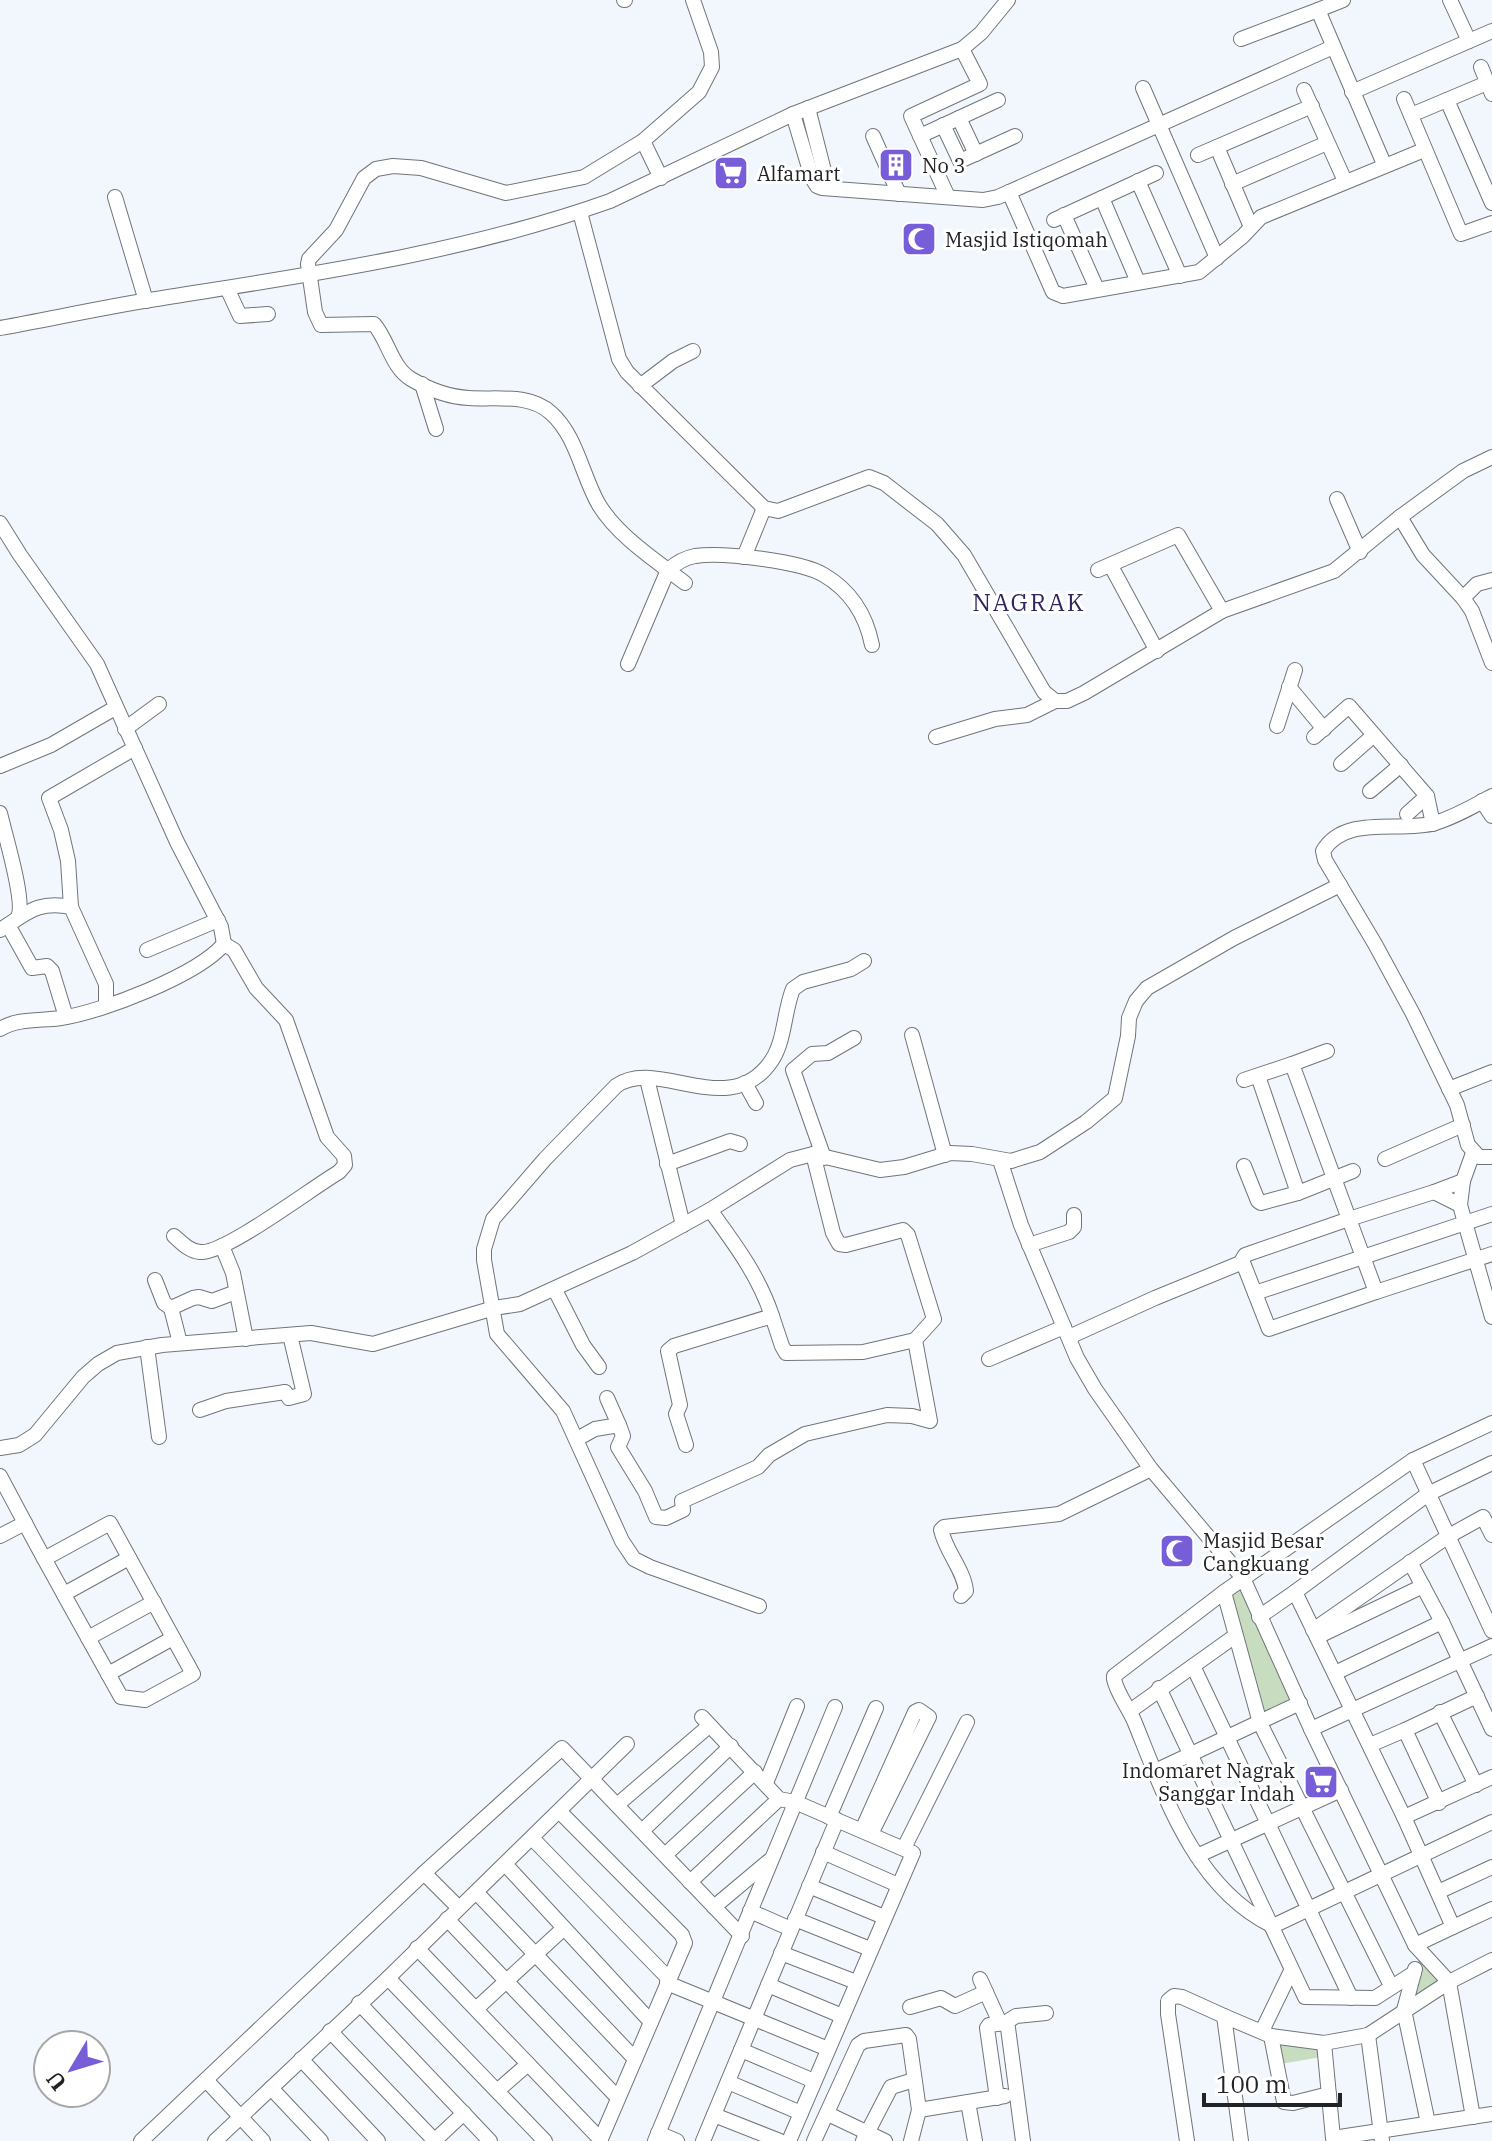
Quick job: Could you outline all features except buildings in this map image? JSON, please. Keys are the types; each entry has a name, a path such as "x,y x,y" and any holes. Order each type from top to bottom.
{"street":[{"path":"685,583 611,522 597,502 563,426 549,411 535,402 517,399 466,398 441,393 411,380 398,368 374,324 321,325 315,312 309,259 336,230 364,178 376,169 393,166 421,168 506,193 584,177 643,141 699,92 712,67 711,52 693,0"},
{"path":"1241,39 1343,0"},
{"path":"1450,0 1469,41"},
{"path":"0,328 311,275 491,237 580,212 661,178 793,114 962,49 981,33 1002,2"},
{"path":"1318,10 1384,164"},
{"path":"1352,92 1492,31"},
{"path":"793,114 814,182 822,188 983,200 1009,192 1333,47"},
{"path":"948,197 911,116 980,84 962,49"},
{"path":"1411,115 1447,100 1490,88 1481,67"},
{"path":"1143,88 1217,258"},
{"path":"1304,90 1345,181"},
{"path":"1404,99 1461,234 1491,228"},
{"path":"920,136 998,100"},
{"path":"1447,100 1492,203"},
{"path":"1198,155 1312,106"},
{"path":"808,108 824,171 837,189"},
{"path":"959,118 976,154"},
{"path":"943,125 960,161 1015,136"},
{"path":"873,136 899,194"},
{"path":"643,141 661,178"},
{"path":"1232,184 1327,143"},
{"path":"1217,147 1251,227"},
{"path":"1009,192 1053,292 1063,296 1199,272 1261,217 1424,150"},
{"path":"1097,289 1059,217 1156,173"},
{"path":"1138,181 1180,276"},
{"path":"115,197 146,301"},
{"path":"1102,198 1138,282"},
{"path":"580,212 619,359 640,386 764,508 778,511 869,477 884,483 937,524 964,555 1044,692 1055,701"},
{"path":"227,288 240,316 268,314"},
{"path":"640,386 673,361 693,351"},
{"path":"422,384 436,429"},
{"path":"936,737 995,719 1027,715 1055,701 1067,701 1222,611 1334,571 1463,471 1492,457"},
{"path":"1337,499 1360,552"},
{"path":"744,557 764,508"},
{"path":"1400,517 1423,555 1472,611 1492,663"},
{"path":"0,523 97,664 177,842 225,937 224,944 214,954 133,997 66,1017 17,1022 0,1029"},
{"path":"1157,651 1105,568 1179,535 1222,611"},
{"path":"628,664 668,570 680,561 696,556 744,557 822,574 841,588 860,609 872,645"},
{"path":"1463,598 1479,583 1492,580"},
{"path":"1277,726 1295,670"},
{"path":"1289,687 1319,733 1349,706 1427,796 1433,824"},
{"path":"125,729 159,704"},
{"path":"0,766 51,745 115,708"},
{"path":"1341,764 1374,735"},
{"path":"106,1005 106,984 71,907 68,861 49,798 135,748"},
{"path":"1370,791 1401,765"},
{"path":"1407,814 1427,796"},
{"path":"1492,816 1487,799 1433,824 1364,828 1334,839 1323,855 1406,1000 1463,1125 1473,1153 1463,1181 1460,1205 1489,1296 1492,1317"},
{"path":"0,813 10,844 21,911 9,924"},
{"path":"0,1448 19,1445 35,1435 83,1377 117,1353 180,1343 311,1333 373,1344 494,1308 520,1304 555,1290 683,1225 790,1160 818,1156 880,1170 904,1167 945,1155 972,1154 1000,1160 1022,1159 1040,1152 1086,1122 1115,1098 1129,1018 1136,1001 1147,988 1234,938 1340,885"},
{"path":"9,924 26,911 47,905 71,907"},
{"path":"147,950 218,920"},
{"path":"9,924 32,968 47,966 52,971 66,1017"},
{"path":"174,1236 196,1252 204,1253 222,1246 251,1231 339,1172 345,1160 327,1137 286,1020 256,988 234,950 224,944"},
{"path":"759,1606 634,1559 622,1541 577,1439 556,1401 497,1334 484,1249 493,1219 545,1159 616,1086 623,1081 647,1079 714,1089 745,1083 765,1068 777,1050 793,989 803,982 851,969 864,961"},
{"path":"912,1035 945,1155"},
{"path":"710,1210 750,1265 786,1353 863,1352 915,1340 934,1319 908,1235 903,1230 846,1245 839,1244 833,1233 818,1156 793,1070 798,1063 817,1052 828,1053 854,1038"},
{"path":"1298,1193 1251,1078 1327,1051"},
{"path":"1292,1064 1376,1292"},
{"path":"1449,1089 1492,1072"},
{"path":"647,1079 683,1225"},
{"path":"745,1083 756,1103"},
{"path":"1385,1159 1463,1125"},
{"path":"667,1164 730,1141 740,1144"},
{"path":"1473,1153 1482,1158 1492,1157"},
{"path":"1000,1160 1029,1245 1095,1389 1151,1469 1243,1578 1380,1875 1417,1947 1449,1982 1473,2117"},
{"path":"1244,1166 1260,1202 1298,1193 1353,1171"},
{"path":"1463,1181 1242,1257 1267,1327 1272,1329 1492,1254"},
{"path":"1434,1192 1460,1205"},
{"path":"1255,1293 1492,1214"},
{"path":"1029,1245 1072,1230 1074,1215"},
{"path":"222,1246 233,1273 246,1339"},
{"path":"989,1359 1067,1332 1243,1262"},
{"path":"155,1280 164,1303 171,1308 180,1343"},
{"path":"555,1290 583,1345 599,1367"},
{"path":"171,1308 199,1297 212,1301 236,1292"},
{"path":"686,1445 676,1414 680,1405 668,1351 674,1346 772,1316"},
{"path":"200,1410 226,1401 285,1392 289,1398 304,1394 290,1335"},
{"path":"607,1398 623,1436 618,1447 645,1491 656,1517 666,1518 683,1510 682,1501 758,1467 769,1455 805,1434 887,1415 912,1416 930,1421 915,1340"},
{"path":"147,1347 159,1437"},
{"path":"1273,1926 1223,1891 1197,1856 1114,1683 1114,1676 1243,1578 1413,1460 1492,1423"},
{"path":"577,1439 595,1429 619,1425"},
{"path":"1413,1460 1492,1631"},
{"path":"1259,1617 1428,1494 1492,1463"},
{"path":"961,1596 966,1591 965,1583 944,1539 941,1530 944,1527 1059,1514 1151,1469"},
{"path":"2,1486 121,1697 145,1700 193,1674 110,1523 44,1559"},
{"path":"1315,1634 1410,1562 1487,1515 1492,1535"},
{"path":"0,1536 25,1523"},
{"path":"66,1598 132,1562"},
{"path":"1410,1562 1492,1729"},
{"path":"1315,1634 1423,1586"},
{"path":"1224,1592 1260,1723 1391,1986"},
{"path":"1295,1592 1404,1817 1453,1927"},
{"path":"88,1638 154,1602"},
{"path":"1335,1673 1442,1622"},
{"path":"1130,1711 1235,1636"},
{"path":"108,1674 173,1638"},
{"path":"1311,1729 1354,1712 1492,1646"},
{"path":"1193,1666 1351,1998"},
{"path":"1159,1688 1305,1997"},
{"path":"1370,1745 1477,1696"},
{"path":"1155,1771 1300,1703"},
{"path":"766,1783 797,1706"},
{"path":"677,2141 656,2137 835,1707"},
{"path":"703,2141 823,1852 876,1708"},
{"path":"915,1712 925,1712 929,1717 867,1832 915,1712"},
{"path":"1440,1712 1476,1785"},
{"path":"617,1805 705,1721 779,1799 795,1802 913,1853 789,2141"},
{"path":"904,1848 967,1722"},
{"path":"1405,1730 1439,1803"},
{"path":"215,2141 388,1978 627,1744"},
{"path":"642,1831 731,1746"},
{"path":"141,2141 424,1873 562,1748 742,1936"},
{"path":"665,1855 755,1772"},
{"path":"1404,1817 1492,1777"},
{"path":"1197,1856 1341,1790"},
{"path":"690,1882 779,1799"},
{"path":"417,1948 600,2140 685,1948 685,1939 560,1812"},
{"path":"1273,1926 1492,1822"},
{"path":"532,1838 668,1981 828,2049"},
{"path":"823,1852 898,1885"},
{"path":"714,1907 772,1858"},
{"path":"505,1864 651,2022"},
{"path":"1438,1892 1492,1867"},
{"path":"424,1873 459,1908"},
{"path":"809,1886 884,1917"},
{"path":"476,1892 635,2059"},
{"path":"1417,1947 1492,1909"},
{"path":"750,1911 870,1949"},
{"path":"447,1919 618,2098"},
{"path":"479,2012 567,1931"},
{"path":"1417,1947 1404,2010 1428,2123"},
{"path":"781,1953 856,1982"},
{"path":"1187,2141 1168,2014 1168,2001 1174,1996 1266,2034 1324,2043 1368,2035 1449,1982 1491,1963"},
{"path":"1291,1971 1266,2034 1284,2102 1293,2103 1329,2094"},
{"path":"1279,1995 1375,1998 1414,1973"},
{"path":"388,1978 545,2141"},
{"path":"768,1985 842,2016"},
{"path":"910,2007 941,1998 955,2006 983,1985 1008,2028 1023,2141"},
{"path":"359,2003 490,2141"},
{"path":"997,2098 986,2031 989,2025 1003,2023 1016,2016 1046,2013"},
{"path":"1224,2016 1241,2141"},
{"path":"330,2031 434,2141 467,2116"},
{"path":"814,2141 853,2049 864,2041 906,2035 919,2110 911,2141"},
{"path":"1368,2035 1382,2135"},
{"path":"1324,2043 1333,2138"},
{"path":"741,2050 814,2081"},
{"path":"301,2059 378,2141"},
{"path":"497,2091 528,2064"},
{"path":"206,2080 263,2141"},
{"path":"865,2136 891,2087 914,2080"},
{"path":"728,2082 801,2113"},
{"path":"271,2088 321,2141"},
{"path":"919,2110 1016,2095"},
{"path":"968,2102 975,2141"},
{"path":"828,2114 865,2136 885,2141"},
{"path":"1316,2141 1382,2135 1428,2123 1492,2114"},
{"path":"714,2115 780,2141"},
{"path":"447,2141 467,2116"}],"green space":[{"path":"1236,1582 1297,1705 1261,1721 1224,1592"},
{"path":"1420,1951 1446,1981 1409,2007"},
{"path":"1274,2040 1319,2043 1321,2057 1281,2064"}],"place":[{"name":"No 3","path":"896,165"},
{"name":"Alfamart","path":"731,173"},
{"name":"Masjid Istiqomah","path":"919,239"},
{"name":"Masjid Besar Cangkuang","path":"1177,1551"},
{"name":"Indomaret Nagrak Sanggar Indah","path":"1321,1782"}],"district":[{"name":"NAGRAK","path":"1029,602"}]}
